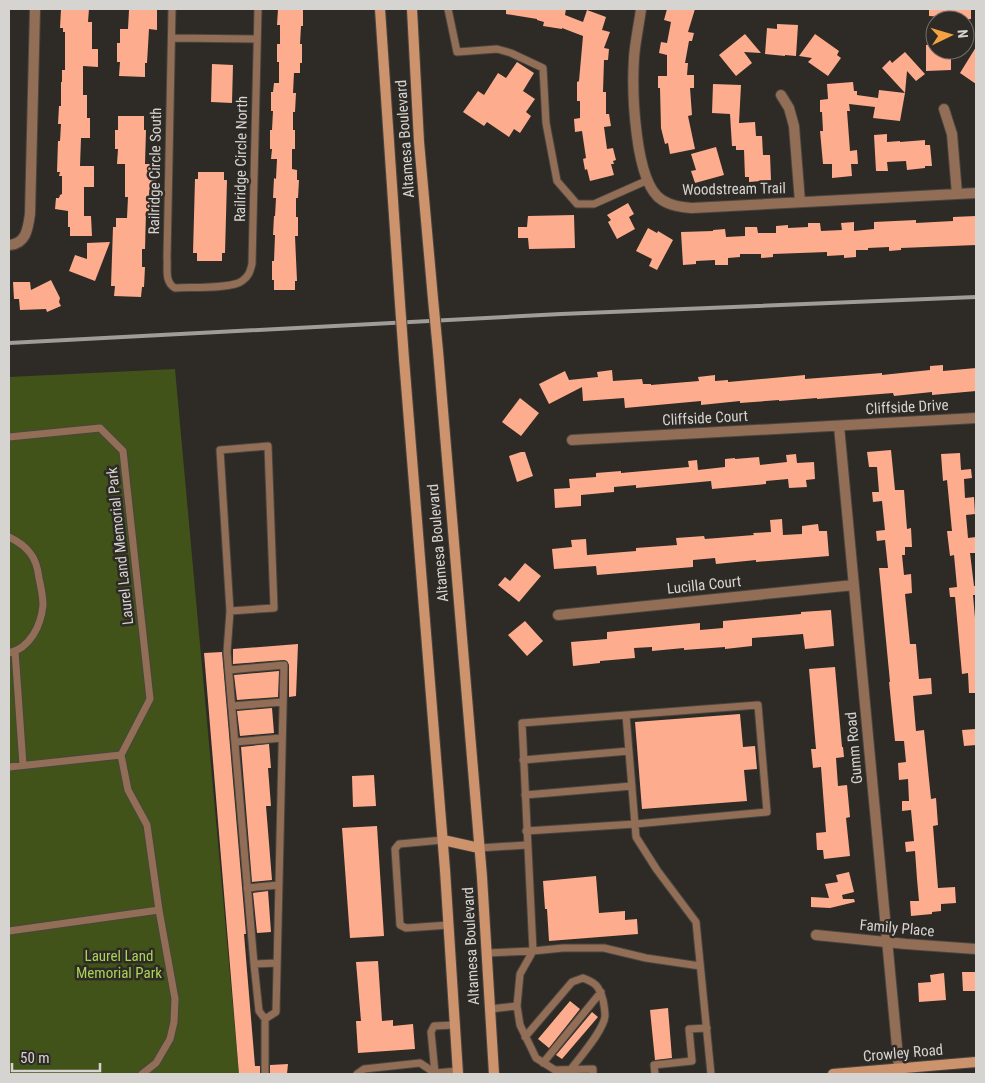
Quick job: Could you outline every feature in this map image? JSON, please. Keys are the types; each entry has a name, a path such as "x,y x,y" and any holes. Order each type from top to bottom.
{"main road":[{"name":"Altamesa Boulevard","path":"380,9 404,359 443,840 458,1073"},
{"name":"Altamesa Boulevard","path":"412,9 419,142 480,848 494,1074"},
{"path":"443,840 480,848"},
{"name":"Crowley Road","path":"833,1074 976,1062"}],"street":[{"path":"9,245 21,241 28,229 30,214 35,9"},
{"name":"Woodstream Trail","path":"641,9 634,56 633,97 640,158 655,194 662,200 679,207 692,208 976,194"},
{"path":"781,96 789,108 794,126 800,202"},
{"path":"944,109 952,134 957,194"},
{"name":"Cliffside Drive","path":"839,426 976,418"},
{"name":"Cliffside Court","path":"572,440 839,426"},
{"name":"Gumm Road","path":"839,426 899,1068"},
{"name":"Lucilla Court","path":"558,615 854,585"},
{"name":"Family Place","path":"816,935 976,949"}],"lane":[{"name":"Railridge Circle South","path":"172,9 168,281 175,288 218,286"},
{"name":"Railridge Circle North","path":"218,286 237,284 250,273 252,264 258,9"},
{"path":"448,9 457,52 497,49 543,68 546,123 557,181 577,204 594,204 648,180"},
{"path":"172,38 257,39"},
{"name":"Laurel Land Memorial Park","path":"9,437 100,428 123,450 150,699 121,755"},
{"path":"230,611 274,608 268,446 220,450 230,611 227,652 254,964 259,1011 265,1019 266,1074"},
{"path":"9,536 21,543 31,554 37,567 43,604 40,620 32,636 26,644 12,652 23,765"},
{"path":"229,670 284,665 276,1012 265,1019"},
{"path":"232,706 283,702"},
{"path":"526,831 635,824 767,812 758,705 522,723 526,831 533,951 520,974 517,1006 520,1025 536,1058 555,1070 593,1069 593,1074"},
{"path":"626,715 636,837 696,922 711,1074"},
{"path":"235,742 282,738"},
{"path":"523,760 629,751"},
{"path":"9,767 121,755 128,790 147,825 159,910 175,999 174,1022 170,1039 156,1063 142,1074"},
{"path":"525,795 632,786"},
{"path":"443,840 399,844 395,849 400,926 406,928 449,925"},
{"path":"480,848 527,845"},
{"path":"247,888 279,885"},
{"path":"9,931 159,910"},
{"path":"486,953 563,948 604,948 646,958 700,966"},
{"path":"254,964 277,963"},
{"path":"525,1036 572,982 583,978 594,982 601,992 605,1017 600,1030 571,1070"},
{"path":"543,1062 601,992"},
{"path":"490,1009 517,1006"},
{"path":"435,1074 431,1032 434,1026 455,1024"},
{"path":"655,1074 654,1065 692,1061 689,1029 706,1028"},
{"path":"357,1074 364,1069 420,1063 435,1074 458,1073"}],"green space":[{"name":"Laurel Land Memorial Park","path":"175,369 239,1074 9,1074 9,377"}],"building":[{"path":"61,9 89,9 88,22 92,22 92,49 98,49 98,67 83,66 83,95 87,95 87,118 90,118 90,138 81,138 80,166 94,166 94,187 84,187 84,216 91,216 92,236 70,236 68,211 55,209 56,198 59,198 62,194 62,176 59,176 60,172 57,172 58,141 60,141 61,124 58,124 59,106 61,106 62,70 65,70 65,32 63,32 63,28 60,28"},
{"path":"278,9 303,9 300,44 302,44 302,63 300,63 300,73 294,73 293,93 296,93 295,112 293,112 295,149 292,149 292,169 297,170 297,180 299,180 298,198 296,198 298,236 295,236 297,281 295,281 295,290 274,290 274,280 272,280 276,198 273,198 277,159 271,159 270,130 272,130 273,111 271,111 271,92 273,92 274,83 279,83 277,44 280,44 280,25 277,25"},
{"path":"506,9 566,9 565,15 583,22 587,10 606,17 602,30 610,32 604,48 609,49 608,60 604,60 603,92 606,92 606,114 609,114 611,126 604,127 607,149 613,148 616,160 613,161 614,164 611,164 614,175 590,181 583,159 586,158 582,131 575,132 574,119 580,118 580,101 577,101 577,82 579,81 583,36 562,28 543,26 544,22 537,19 506,14"},
{"path":"667,9 695,9 688,32 694,33 692,41 689,41 685,63 688,63 687,75 694,75 694,88 690,88 692,115 688,116 695,149 670,154 668,143 665,144 661,128 660,88 658,88 658,76 667,76 667,55 659,53 661,42 667,43 671,22 664,20"},
{"path":"929,9 971,9 971,10"},
{"path":"129,10 157,10 157,30 149,29 145,77 119,76 120,62 117,62 117,43 120,43 120,29 128,29"},
{"path":"777,24 798,25 796,56 765,54 767,28 777,29"},
{"path":"745,34 761,53 744,52 752,63 736,76 719,55"},
{"path":"815,34 839,51 837,55 841,58 828,76 808,62 812,58 799,56"},
{"path":"976,47 976,84 960,73 968,60 975,60"},
{"path":"905,52 925,74 916,81 907,71 905,93 882,68 890,60 892,63"},
{"path":"926,60 951,60 951,70 926,71"},
{"path":"517,62 534,73 523,91 535,99 526,112 531,116 520,133 514,129 509,137 487,122 484,126 463,112 478,91 484,95 498,73 506,78"},
{"path":"212,64 233,65 232,103 211,102"},
{"path":"853,82 854,91 857,91 857,95 878,98 879,90 905,93 900,121 873,118 875,107 849,104 850,111 847,111 850,151 857,150 858,164 851,164 852,176 832,178 832,164 823,164 820,131 823,131 820,100 828,99 827,84"},
{"path":"713,84 741,85 739,123 755,122 756,136 762,136 763,155 770,155 771,180 749,182 749,177 745,177 744,150 736,150 736,146 732,146 730,114 712,113"},
{"path":"118,116 144,116 144,130 146,130 145,164 154,164 154,178 156,178 156,197 153,198 153,212 146,212 145,249 142,249 142,267 145,267 144,287 142,287 141,297 114,296 115,286 111,286 113,227 116,227 116,218 127,218 128,197 125,197 125,164 117,164 118,149 115,149 115,130 118,130"},
{"path":"887,134 887,142 925,140 925,145 930,145 932,166 907,170 906,161 887,162 888,171 876,171 874,135"},
{"path":"716,147 724,175 695,183 691,171 696,170 691,154"},
{"path":"198,172 224,172 224,180 227,180 225,253 222,253 222,261 197,261 197,253 193,253 195,179 198,179"},
{"path":"628,203 634,214 629,217 635,229 617,239 608,222 611,220 607,215"},
{"path":"574,215 575,248 529,249 528,238 518,238 518,227 527,227 528,216"},
{"path":"976,216 976,245 901,248 901,250 889,251 889,247 868,248 868,250 856,250 856,257 844,258 844,255 827,256 827,252 773,254 773,257 761,258 761,254 740,254 740,257 728,258 728,265 715,265 715,260 696,261 696,264 683,265 681,232 725,229 726,237 745,236 745,227 757,227 758,233 776,233 776,226 788,225 788,228 808,227 808,223 820,223 821,231 842,230 841,223 854,222 854,231 874,229 874,222 916,220 916,223 953,221 953,217"},
{"path":"648,228 657,233 658,231 673,240 657,270 649,266 652,259 636,251"},
{"path":"110,242 95,281 69,271 75,255 87,259 87,243"},
{"path":"51,280 60,298 61,306 47,312 46,309 20,310 19,299 14,299 13,282 30,282 31,290"},
{"path":"943,365 943,371 976,368 976,391 932,395 932,392 894,396 893,393 779,401 740,403 740,401 701,405 701,401 625,408 624,398 583,401 582,387 549,404 539,384 565,371 569,380 598,377 597,372 612,370 613,381 642,379 643,384 651,385 699,381 698,377 715,375 715,381 728,380 728,382 805,375 805,379 882,373 882,375 930,370 930,366"},
{"path":"520,398 539,413 521,436 502,422"},
{"path":"891,450 895,490 904,490 907,529 911,528 912,547 905,547 905,555 902,555 904,575 911,574 912,593 905,594 910,644 916,644 919,679 931,678 932,694 913,696 916,731 924,730 931,799 936,798 938,825 933,826 938,888 955,887 956,903 941,904 941,911 932,912 932,914 911,916 910,901 919,901 915,851 906,852 905,842 914,841 911,810 902,811 902,801 909,801 908,779 899,780 898,763 906,762 904,741 895,741 879,568 888,568 885,540 877,541 876,531 885,530 882,501 873,502 872,492 879,492 877,467 869,467 867,452"},
{"path":"525,452 533,476 517,482 509,456"},
{"path":"960,453 961,470 971,469 972,478 964,479 965,498 974,497 975,514 966,515 968,538 976,537 976,553 970,553 974,586 976,586 976,595 973,595 976,629 976,693 969,693 968,673 962,674 955,597 950,597 949,588 957,587 954,555 950,556 947,531 952,531 947,480 943,481 941,454"},
{"path":"796,454 797,463 814,462 815,479 806,480 807,487 789,488 788,479 766,481 766,484 712,489 711,481 636,488 636,485 614,487 614,492 581,495 581,506 555,508 554,489 570,488 569,479 596,477 596,473 621,471 621,473 689,467 688,461 697,460 698,470 725,467 725,459 735,458 759,457 760,465 787,462 786,455"},
{"path":"782,519 783,535 802,534 802,526 818,524 819,531 827,531 829,556 716,564 715,558 693,560 693,567 597,575 596,566 554,569 552,549 572,547 571,540 586,539 587,555 636,551 636,548 677,545 676,538 704,536 705,539 771,532 770,520"},
{"path":"525,563 541,576 519,602 498,585 505,577 510,581"},
{"path":"831,610 834,646 805,649 803,634 752,638 752,646 725,649 725,647 684,650 684,648 652,651 652,647 634,648 635,658 600,661 600,663 573,666 571,642 607,639 607,632 700,623 700,630 723,628 723,621"},
{"path":"525,621 543,641 527,656 508,635"},
{"path":"298,644 296,696 289,697 289,665 287,661 233,664 233,649"},
{"path":"222,652 246,934 244,934 255,1066 260,1066 260,1074 239,1074 204,653"},
{"path":"835,667 844,757 836,758 838,786 847,785 850,817 846,818 850,856 824,859 823,850 817,850 816,833 826,832 821,767 813,768 811,749 816,749 809,669"},
{"path":"279,671 278,697 237,700 234,675"},
{"path":"272,708 274,733 240,736 237,711"},
{"path":"740,714 743,747 755,746 757,769 744,770 747,801 642,809 635,722"},
{"path":"976,729 976,745 964,746 962,730"},
{"path":"269,744 271,768 268,768 271,806 266,806 272,880 252,882 241,747"},
{"path":"374,775 376,806 353,807 352,776"},
{"path":"377,826 384,936 350,938 342,828"},
{"path":"849,872 854,892 842,895 843,899 854,899 855,902 830,908 811,907 811,897 829,898 825,884 838,882 836,875"},
{"path":"596,876 599,913 625,911 625,920 637,919 638,934 549,941 543,881"},
{"path":"268,891 271,932 257,933 253,893"},
{"path":"378,961 382,1021 393,1020 393,1026 413,1024 415,1049 358,1053 356,1021 361,1021 356,962"},
{"path":"962,972 976,972 976,991 963,991"},
{"path":"944,973 946,1000 919,1002 918,983 931,982 930,975"},
{"path":"570,1001 580,1009 549,1048 538,1039"},
{"path":"668,1008 672,1058 655,1060 650,1010"},
{"path":"592,1012 598,1017 562,1059 556,1055"},
{"path":"288,1064 287,1074 270,1074 270,1065"}],"railway":[{"path":"9,343 561,314 976,297"}]}
